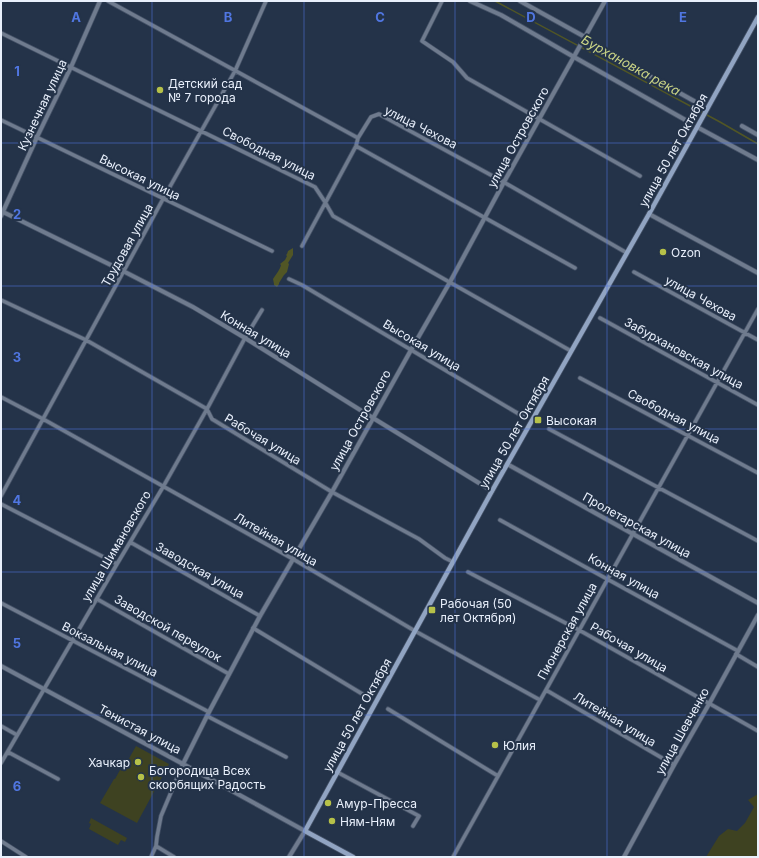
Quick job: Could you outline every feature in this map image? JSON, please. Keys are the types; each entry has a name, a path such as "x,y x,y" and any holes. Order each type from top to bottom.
{"main road":[{"name":"улица 50 лет Октября","path":"305,830 492,491 708,109 758,17"},
{"name":"Тенистая улица","path":"305,830 353,857"}],"street":[{"name":"Кузнечная улица","path":"2,213 71,68 100,1"},
{"path":"108,1 358,138"},
{"name":"Трудовая улица","path":"1,496 163,199 236,71 266,1"},
{"path":"442,1 422,41 453,62 467,78 640,176"},
{"path":"470,1 501,15 689,122"},
{"path":"520,1 590,43 694,101"},
{"name":"улица Островского","path":"151,857 156,846 161,816 183,764 253,628 332,492 450,282 605,1"},
{"name":"Свободная улица","path":"1,33 202,130 315,187 333,216 571,351"},
{"name":"улица Чехова","path":"302,246 356,146 358,138 371,117 379,114 504,182 627,253"},
{"name":"Высокая улица","path":"1,120 272,250"},
{"path":"742,126 758,135"},
{"path":"697,127 758,160"},
{"path":"356,146 575,268"},
{"name":"Конная улица","path":"2,213 193,307 492,491"},
{"path":"649,214 758,273"},
{"name":"улица Чехова","path":"634,272 758,340"},
{"name":"Высокая улица","path":"288,279 302,285 524,417"},
{"name":"Рабочая улица","path":"1,300 86,340 207,409 212,419 332,492 419,539 453,562"},
{"name":"Пионерская улица","path":"453,857 758,309"},
{"name":"улица Шимановского","path":"1,763 163,486 262,310"},
{"name":"Забурхановская улица","path":"600,318 758,405"},
{"name":"Свободная улица","path":"580,378 758,473"},
{"name":"Литейная улица","path":"1,397 293,559 540,700"},
{"path":"549,428 758,540"},
{"name":"Пролетарская улица","path":"508,464 758,603"},
{"path":"1,504 117,564"},
{"name":"Конная улица","path":"500,520 608,579 737,653 758,667"},
{"name":"Заводская улица","path":"130,542 260,616"},
{"name":"Рабочая улица","path":"468,572 579,630 758,731"},
{"name":"Заводской переулок","path":"97,599 229,674"},
{"name":"Вокзальная улица","path":"1,603 286,757"},
{"name":"улица Шевченко","path":"624,857 758,615"},
{"path":"253,628 364,695"},
{"name":"Тенистая улица","path":"1,666 305,830"},
{"name":"Литейная улица","path":"546,690 674,765"},
{"path":"388,709 498,776"},
{"path":"1,726 17,735"},
{"path":"8,752 58,779"},
{"path":"338,772 419,816 413,826"},
{"name":"улица 50 лет Октября","path":"290,857 305,830"},
{"path":"1,841 26,857"},
{"path":"156,846 174,857"}],"shaded area":[{"path":"293,248 293,255 288,263 287,272 277,287 274,285 273,279 280,269 280,264 285,260 288,251"},
{"path":"136,746 169,764 137,823 100,803 120,770 122,771"},
{"path":"758,794 758,857 706,857 719,836 728,829 737,831 745,823 754,807 748,800"},
{"path":"91,818 127,838 125,842 121,840 118,845 89,829"}],"waterway":[{"name":"Бурхановка река","path":"495,1 758,144"}],"place":[{"name":"Детский сад № 7 города","path":"160,90"},
{"name":"Ozon","path":"663,252"},
{"name":"Высокая","path":"538,420"},
{"name":"Рабочая (50 лет Октября)","path":"432,610"},
{"name":"Юлия","path":"495,745"},
{"name":"Хачкар","path":"138,762"},
{"name":"Богородица Всех скорбящих Радость","path":"141,777"},
{"name":"Амур-Пресса","path":"328,803"},
{"name":"Ням-Ням","path":"332,821"}]}
